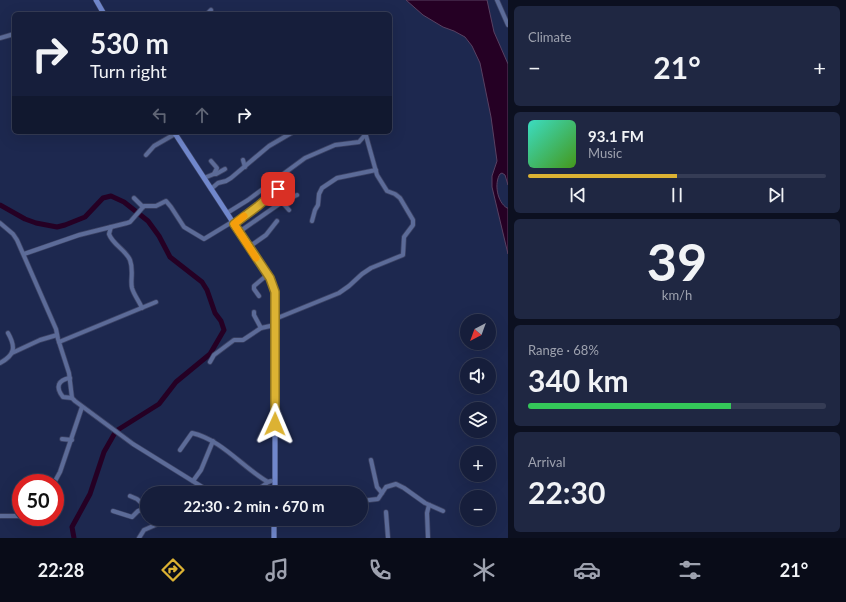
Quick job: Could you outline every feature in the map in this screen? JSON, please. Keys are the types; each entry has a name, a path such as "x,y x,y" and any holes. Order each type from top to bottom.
{"main road":[{"path":"96,0 103,12"},
{"path":"175,134 274,286 275,486"},
{"path":"274,526 274,538"}],"street":[{"path":"497,0 508,24"},
{"path":"0,38 12,35"},
{"path":"146,155 154,146 172,134"},
{"path":"211,188 220,182 226,182 272,144 290,134"},
{"path":"210,362 214,355 235,340 245,339 261,328 339,293 350,286 362,274 371,268 403,254 404,237 413,225 413,220 400,198 386,190 377,175 365,134"},
{"path":"227,213 248,200 304,158 335,144 359,142 365,134"},
{"path":"243,160 244,167"},
{"path":"212,161 217,168 214,174"},
{"path":"204,178 225,169"},
{"path":"312,221 322,188 337,178 376,170"},
{"path":"24,254 79,235 129,222 146,205 159,205 166,201 171,206 184,227 204,239 233,223 258,206 278,189 282,202 289,210"},
{"path":"239,232 282,202 297,194"},
{"path":"134,198 141,209"},
{"path":"249,247 266,236 276,221"},
{"path":"0,224 14,235 24,254 38,290 57,330 58,342 65,359 70,378 72,398"},
{"path":"111,227 109,234 111,239 124,251 130,262 133,277 132,287 142,308"},
{"path":"259,296 254,289 254,286 268,276"},
{"path":"58,342 156,302"},
{"path":"254,312 254,315 261,328"},
{"path":"0,363 8,358 12,353 14,345 8,333"},
{"path":"12,353 40,340 57,335"},
{"path":"70,378 62,380 59,384 59,389 63,397 72,398 116,432 201,486"},
{"path":"59,474 72,440 82,407"},
{"path":"180,450 192,433 206,437 268,482"},
{"path":"62,440 72,440"},
{"path":"193,481 201,470 213,441"},
{"path":"371,460 376,484 382,493"},
{"path":"263,486 268,482 275,481"},
{"path":"368,500 378,499 386,486 396,484 400,485 429,505 443,511"},
{"path":"130,496 140,502"},
{"path":"428,538 427,513 429,505"},
{"path":"113,511 132,517 140,510"},
{"path":"386,512 388,538"},
{"path":"0,516 12,516"},
{"path":"139,538 144,530 152,526"}],"shaded area":[{"path":"406,0 487,0 494,32 508,64 508,185 505,175 502,173 498,178 497,187 501,201 508,208 508,254 492,187 492,176 497,161 491,117 480,63 472,46 465,37 443,27 423,15"}],"waterway":[{"path":"0,205 25,219 36,223 57,227 85,217 103,198 111,196 124,202 148,221 159,236 170,257 202,282 207,290 215,313 221,321 224,330 210,354 176,382 159,404 116,431 104,452 90,494 72,527 74,538"}],"slow traffic":[{"path":"244,216 234,224 256,258"}],"route":[{"path":"275,424 274,286 234,224 278,189"}]}
